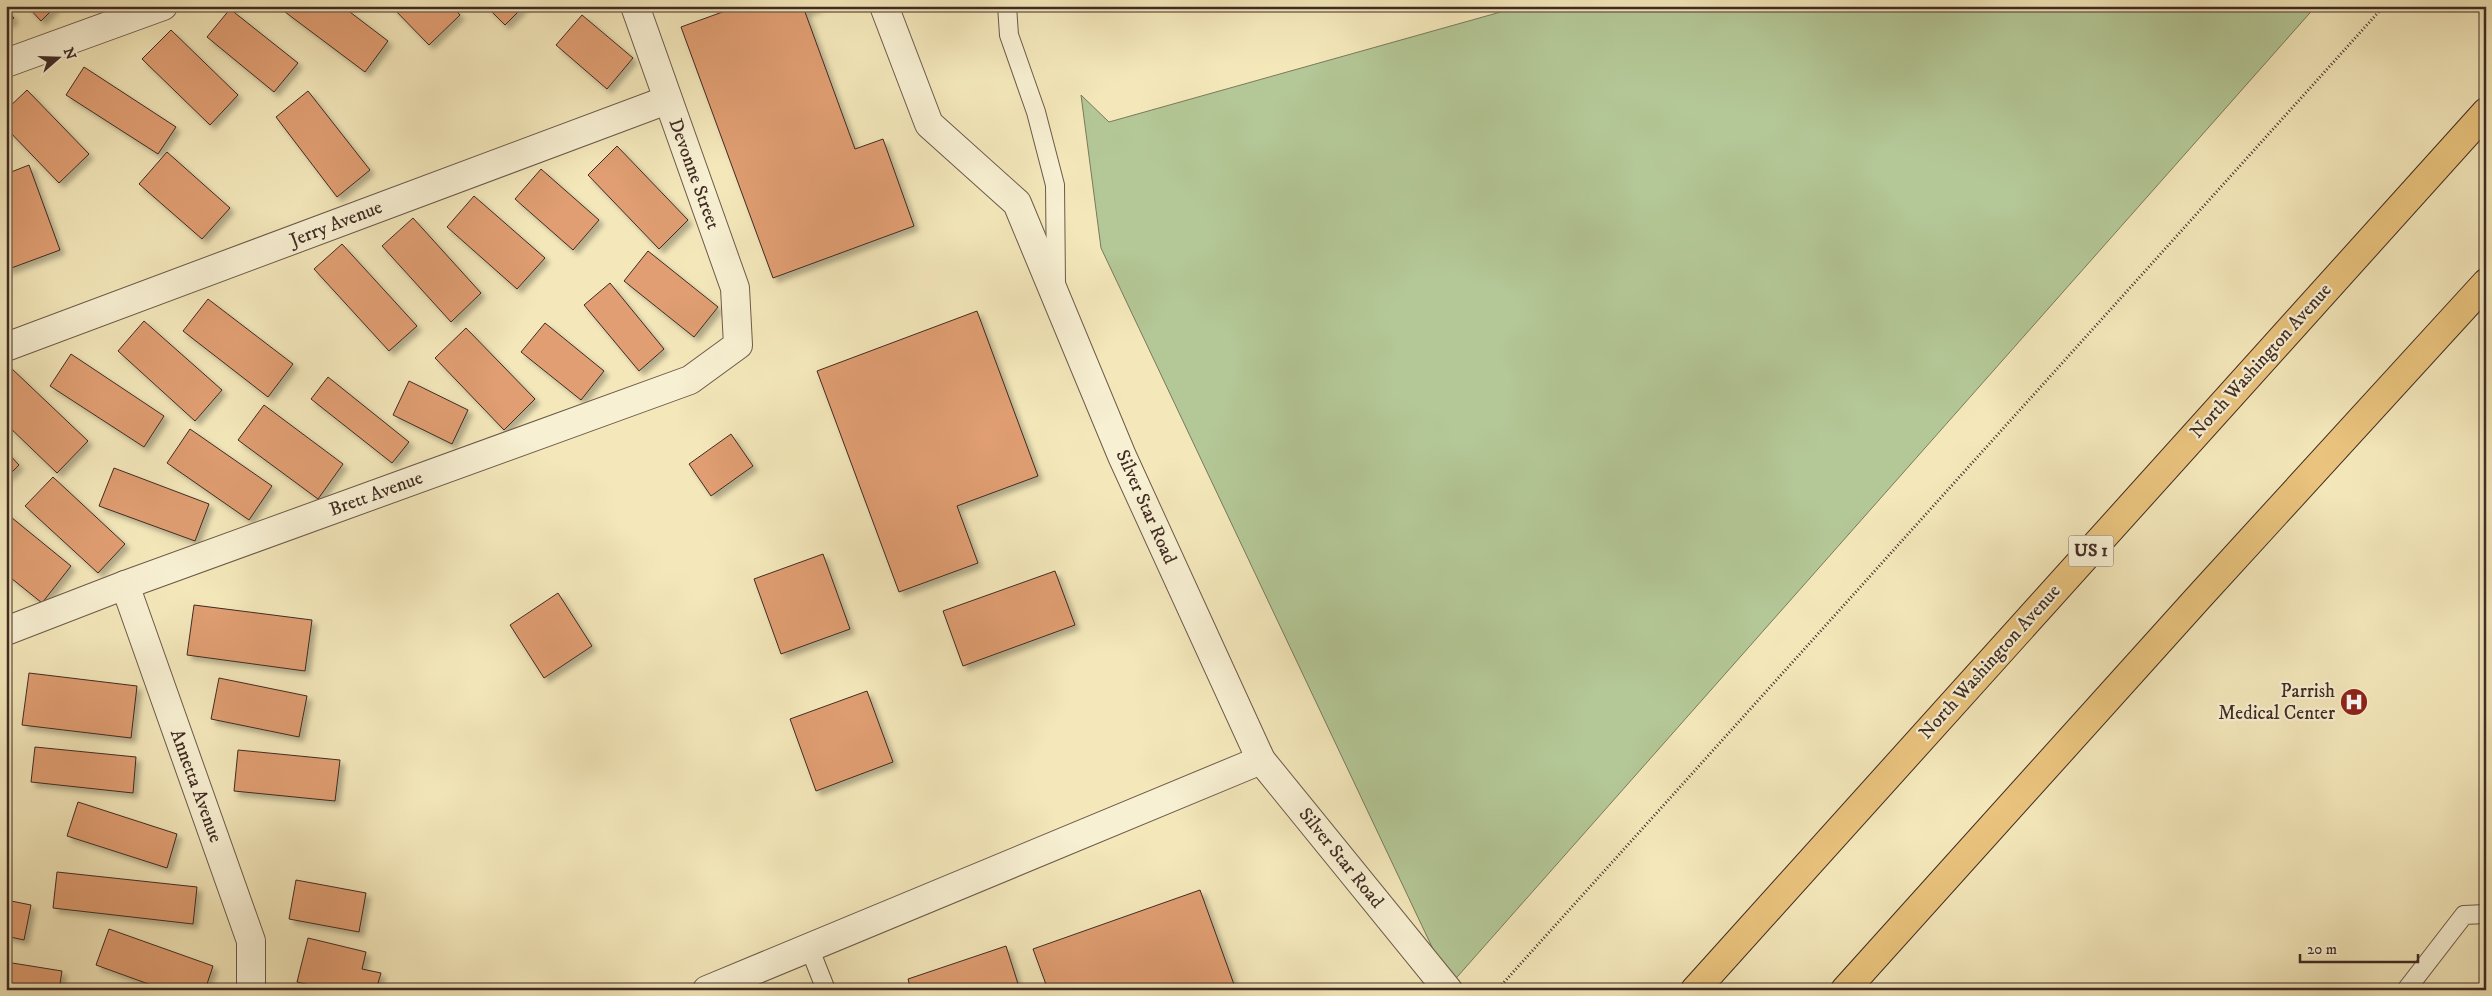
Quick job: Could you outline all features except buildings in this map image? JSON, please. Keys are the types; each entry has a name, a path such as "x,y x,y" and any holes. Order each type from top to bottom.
{"main road":[{"name":"North Washington Avenue","path":"1695,990 2486,112"},
{"path":"1845,990 2192,604 2486,283"}],"street":[{"path":"6,63 163,6"},
{"name":"Devonne Street","path":"635,6 735,288 738,345"},
{"name":"Silver Star Road","path":"884,6 929,124 1017,203 1122,456 1262,760 1448,990"},
{"name":"Jerry Avenue","path":"6,347 667,100"},
{"name":"Brett Avenue","path":"6,631 124,585 690,380 738,345"},
{"name":"Annetta Avenue","path":"124,585 251,941 251,990"},
{"path":"706,990 1262,760"}],"lane":[{"path":"1007,6 1009,35 1036,112 1055,185 1056,297"},
{"path":"2406,990 2464,916 2486,914"},
{"path":"809,947 826,990"}],"path":[{"path":"1497,990 2384,6"}],"green space":[{"path":"1522,6 2316,6 1450,985 1101,248 1081,95 1109,122"}],"place":[{"name":"Parrish Medical Center","path":"2354,702"}]}
